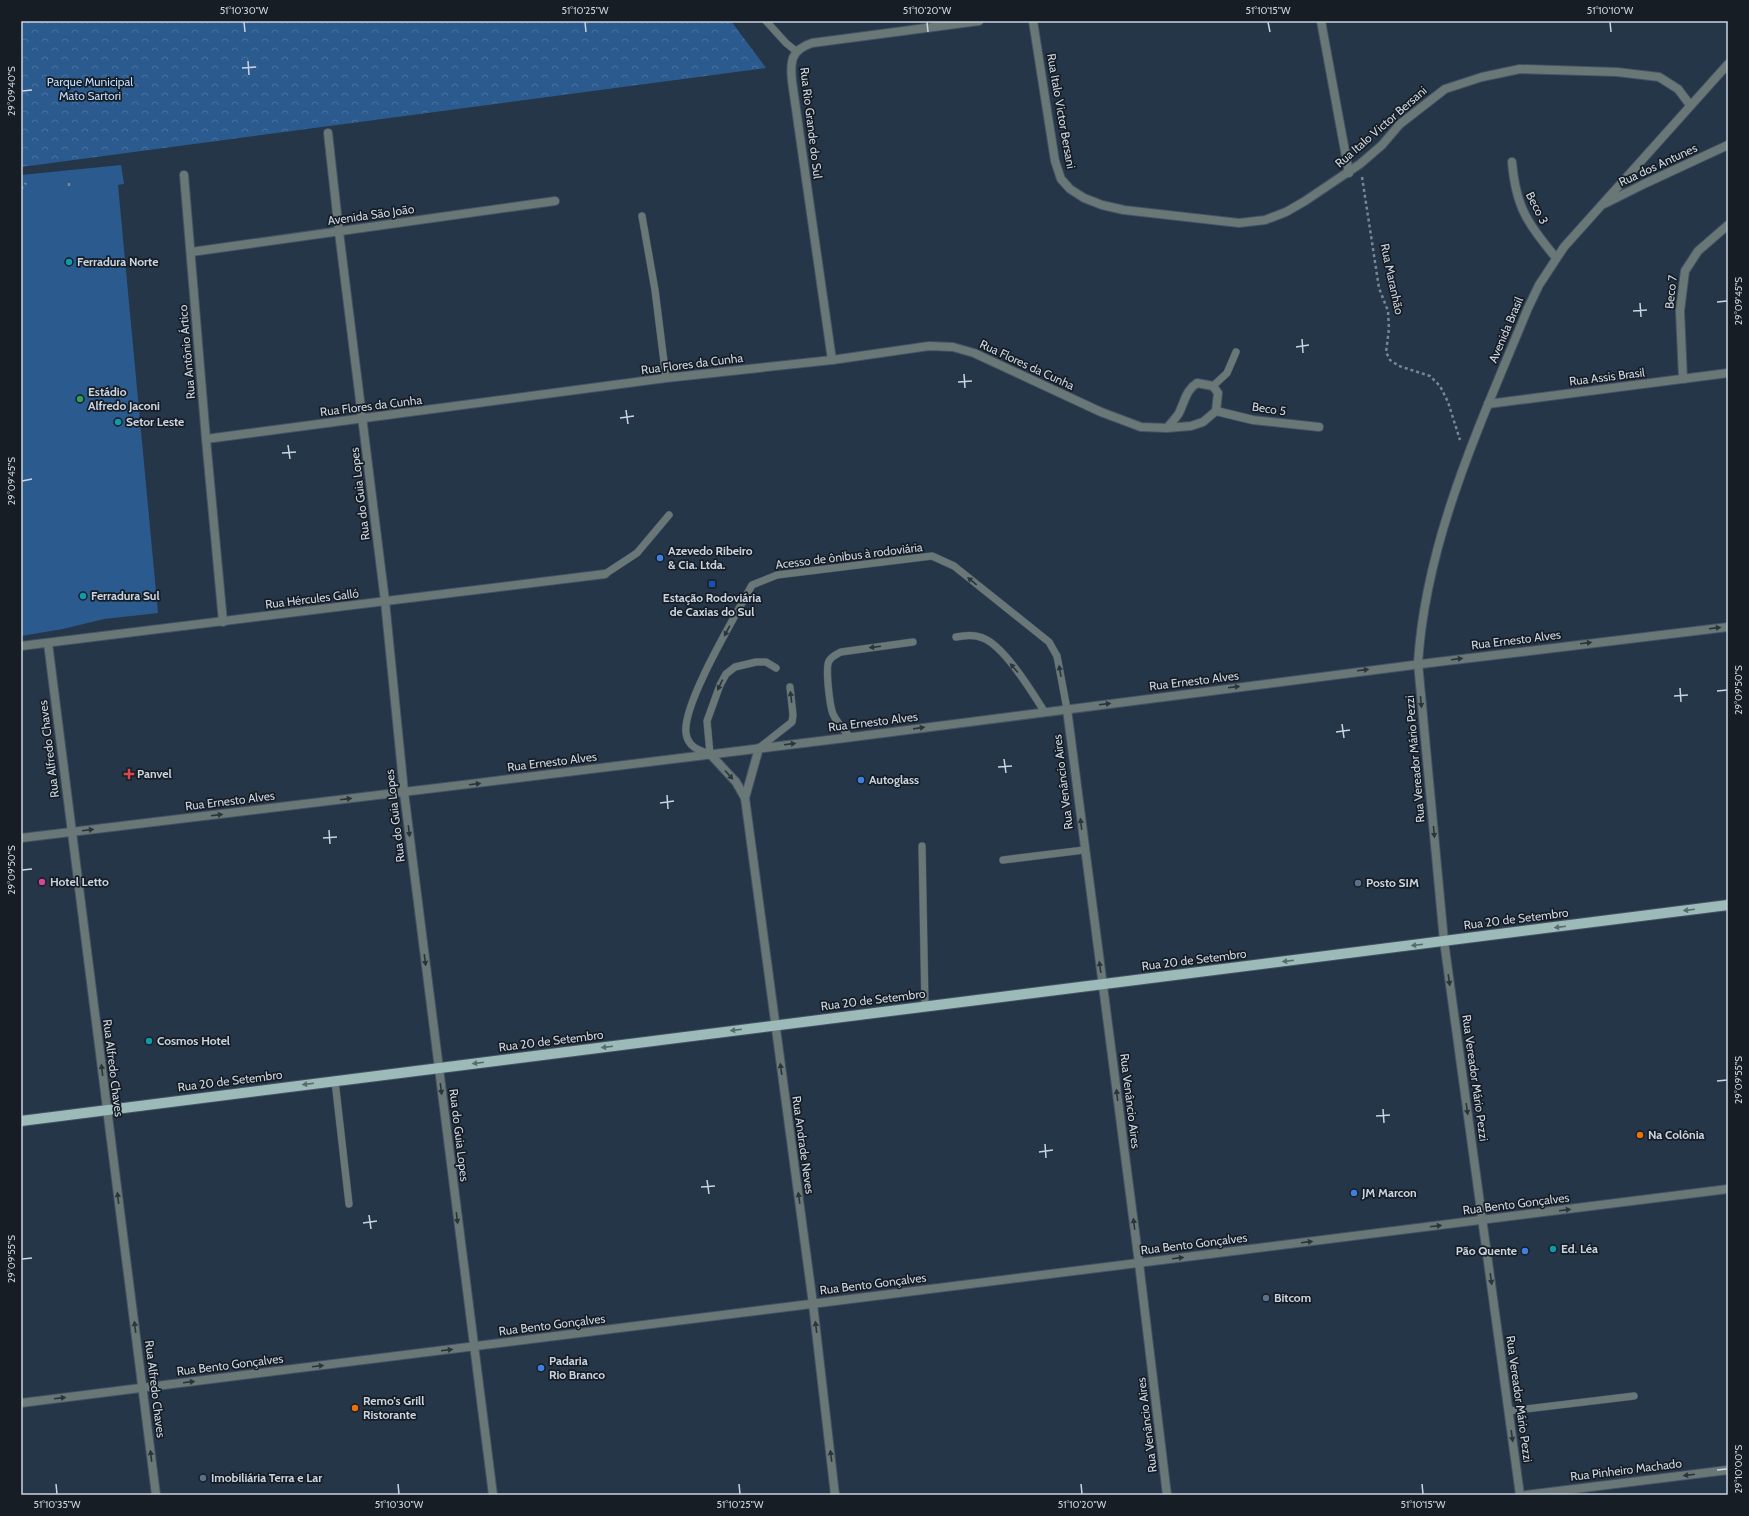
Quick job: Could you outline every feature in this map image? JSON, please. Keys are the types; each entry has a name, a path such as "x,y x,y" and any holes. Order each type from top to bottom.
{"main road":[{"name":"Rua 20 de Setembro","path":"21,1121 1728,905"}],"street":[{"name":"Rua Rio Grande do Sul","path":"832,360 791,75 792,60 796,51 802,46 812,43 980,21"},
{"name":"Rua Italo Victor Bersani","path":"1033,21 1056,161 1061,179 1070,189 1084,198 1102,205 1124,210 1240,223 1265,220 1286,212 1349,173 1382,144 1400,124 1445,89 1482,77 1520,69 1609,72 1659,77 1678,88 1690,105"},
{"path":"1321,21 1349,173"},
{"name":"Avenida Brasil","path":"1418,663 1420,630 1433,564 1441,534 1467,458 1488,404 1528,308 1539,286 1564,247 1728,64"},
{"name":"Rua do Guia Lopes","path":"328,133 385,602 404,792 493,1495"},
{"name":"Rua dos Antunes","path":"1599,207 1644,184 1728,145"},
{"name":"Beco 3","path":"1512,162 1516,191 1523,212 1530,225 1556,258"},
{"name":"Rua Antônio Ártico","path":"184,176 223,622"},
{"name":"Avenida São João","path":"191,252 555,201"},
{"name":"Beco 7","path":"1682,379 1680,311 1685,271 1698,251 1728,225"},
{"name":"Rua Flores da Cunha","path":"206,439 666,378 832,360 929,346 952,347 974,353 1101,412 1141,427 1167,428 1191,426 1203,422 1216,411"},
{"name":"Rua Assis Brasil","path":"1488,404 1728,373"},
{"path":"1167,428 1179,413 1187,392 1197,383 1213,386 1218,394 1216,411"},
{"name":"Beco 5","path":"1216,411 1253,420 1319,427"},
{"name":"Rua Hércules Galló","path":"21,646 605,574"},
{"name":"Rua Ernesto Alves","path":"21,838 850,737 1418,663 1728,626"},
{"name":"Rua Alfredo Chaves","path":"48,643 156,1495"},
{"name":"Rua Vereador Mário Pezzi","path":"1418,663 1444,941 1520,1495"},
{"name":"Rua Venâncio Aires","path":"1067,709 1084,850 1139,1263 1167,1495"},
{"name":"Rua Andrade Neves","path":"745,798 759,748"},
{"name":"Rua Andrade Neves","path":"710,754 736,782 745,798 813,1304 835,1495"},
{"name":"Rua Bento Gonçalves","path":"21,1403 1728,1189"},
{"name":"Rua Pinheiro Machado","path":"1526,1495 1728,1470"}],"lane":[{"path":"766,21 796,51"},
{"path":"642,216 655,290 666,378"},
{"path":"1213,386 1227,373 1236,352"},
{"path":"605,574 637,553 669,515"},
{"name":"Acesso de ônibus à rodoviária","path":"710,754 696,750 686,735 686,724 692,699 752,585 777,575 848,565 932,556 954,566 1049,642 1057,656 1067,709"},
{"path":"956,637 970,635 982,637 993,643 1025,680 1044,711"},
{"path":"850,737 838,724 832,712 827,671 828,662 834,655 842,652 913,642"},
{"path":"710,754 707,721 720,685 726,674 735,667 756,662 766,662 776,668"},
{"path":"759,748 792,722 793,716 790,687"},
{"path":"922,846 925,1007"},
{"path":"1003,860 1084,850"},
{"path":"335,1081 349,1204"},
{"path":"1509,1411 1634,1396"}],"path":[{"name":"Rua Maranhão","path":"1360,164 1379,288 1388,311 1389,329 1386,352 1390,360 1399,366 1430,376 1440,386 1448,402 1467,458"},
{"path":"21,189 26,183"},
{"path":"68,183 69,188"}],"green space":[{"name":"Parque Municipal Mato Sartori","path":"21,21 731,21 766,68 21,167"},
{"name":"Estádio Alfredo Jaconi","path":"121,165 124,184 118,185 158,613 104,619 63,629 21,636 21,175"}],"place":[{"name":"Ferradura Norte","path":"69,262"},
{"name":"Estádio Alfredo Jaconi","path":"80,399"},
{"name":"Setor Leste","path":"118,422"},
{"name":"Azevedo Ribeiro & Cia. Ltda.","path":"660,558"},
{"name":"Estação Rodoviária de Caxias do Sul","path":"712,584"},
{"name":"Ferradura Sul","path":"83,596"},
{"name":"Panvel","path":"129,774"},
{"name":"Autoglass","path":"861,780"},
{"name":"Hotel Letto","path":"42,882"},
{"name":"Posto SIM","path":"1358,883"},
{"name":"Cosmos Hotel","path":"149,1041"},
{"name":"Na Colônia","path":"1640,1135"},
{"name":"JM Marcon","path":"1354,1193"},
{"name":"Ed. Léa","path":"1553,1249"},
{"name":"Pão Quente","path":"1525,1251"},
{"name":"Bitcom","path":"1266,1298"},
{"name":"Padaria Rio Branco","path":"541,1368"},
{"name":"Remo's Grill Ristorante","path":"355,1408"},
{"name":"Imobiliária Terra e Lar","path":"203,1478"}]}
